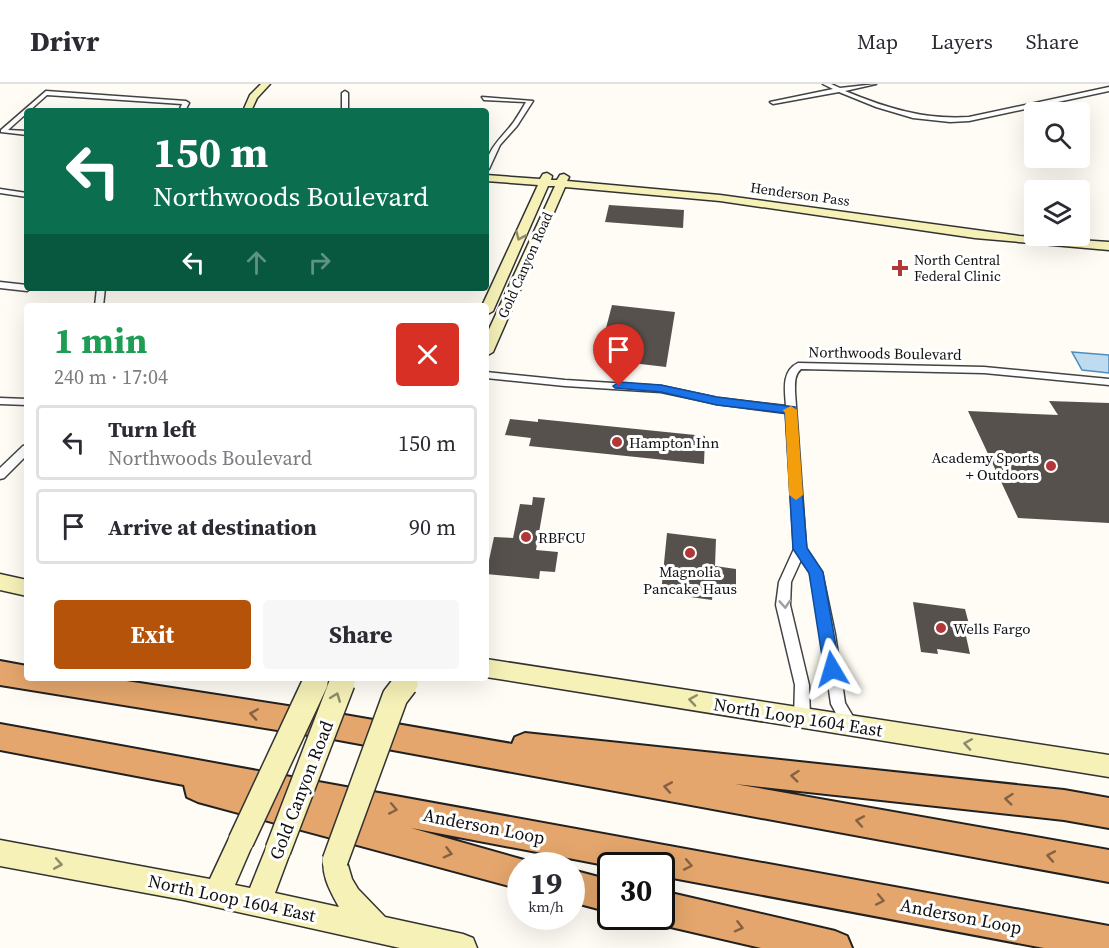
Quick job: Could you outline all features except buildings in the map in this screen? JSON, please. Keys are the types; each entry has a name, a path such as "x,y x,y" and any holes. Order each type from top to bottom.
{"highway":[{"path":"0,673 24,677"},
{"path":"47,681 333,726 1109,866"},
{"path":"333,726 1064,805 1109,813"},
{"path":"13,739 507,870"},
{"name":"Anderson Loop","path":"13,739 1109,944"},
{"path":"675,911 835,948"}],"street":[{"path":"826,84 895,112 928,120 948,121 969,119 1109,89"},
{"path":"773,102 873,84"},
{"path":"262,104 270,86"},
{"path":"248,108 253,97 270,86"},
{"path":"29,108 46,93 186,103 184,108"},
{"path":"345,93 345,108"},
{"path":"484,98 530,101 515,125 498,144 489,164"},
{"path":"24,112 3,131 24,133"},
{"name":"Henderson Pass","path":"489,170 562,181 751,201 936,231 1030,241 1109,246"},
{"name":"Henderson Pass","path":"489,178 545,179"},
{"name":"Gold Canyon Road","path":"489,304 545,179"},
{"name":"Henderson Pass","path":"562,181 753,195 936,223 1024,233"},
{"name":"Gold Canyon Road","path":"489,345 562,181"},
{"path":"0,191 24,195"},
{"path":"1090,237 1109,238"},
{"path":"0,285 24,288"},
{"name":"Northwoods Boulevard","path":"791,410 790,377 798,366 984,370 1109,382"},
{"path":"489,375 564,384 661,389 717,401 791,410 800,549 785,582 783,605 802,685 802,718"},
{"path":"0,401 24,402"},
{"path":"0,475 24,452"},
{"path":"800,549 816,572 838,704 850,725"},
{"path":"0,582 24,587"},
{"name":"North Loop 1604 East","path":"489,668 1109,766"},
{"name":"Gold Canyon Road","path":"217,894 317,681"},
{"name":"Gold Canyon Road","path":"258,903 343,681"},
{"path":"379,930 361,915 344,894 337,878 335,861 395,697 409,681"},
{"name":"North Loop 1604 East","path":"0,853 217,894 464,948"}],"water":[{"path":"1072,352 1109,355 1109,373 1082,370"}],"slow traffic":[{"path":"789,410 791,410 796,495"}],"place":[{"name":"North Central Federal Clinic","path":"900,268"},
{"name":"Hampton Inn","path":"617,442"},
{"name":"Academy Sports + Outdoors","path":"1051,466"},
{"name":"RBFCU","path":"526,537"},
{"name":"Magnolia Pancake Haus","path":"690,553"},
{"name":"Wells Fargo","path":"941,628"}],"route":[{"path":"619,386 661,389 717,401 791,410 800,549 816,572 832,669"}]}
